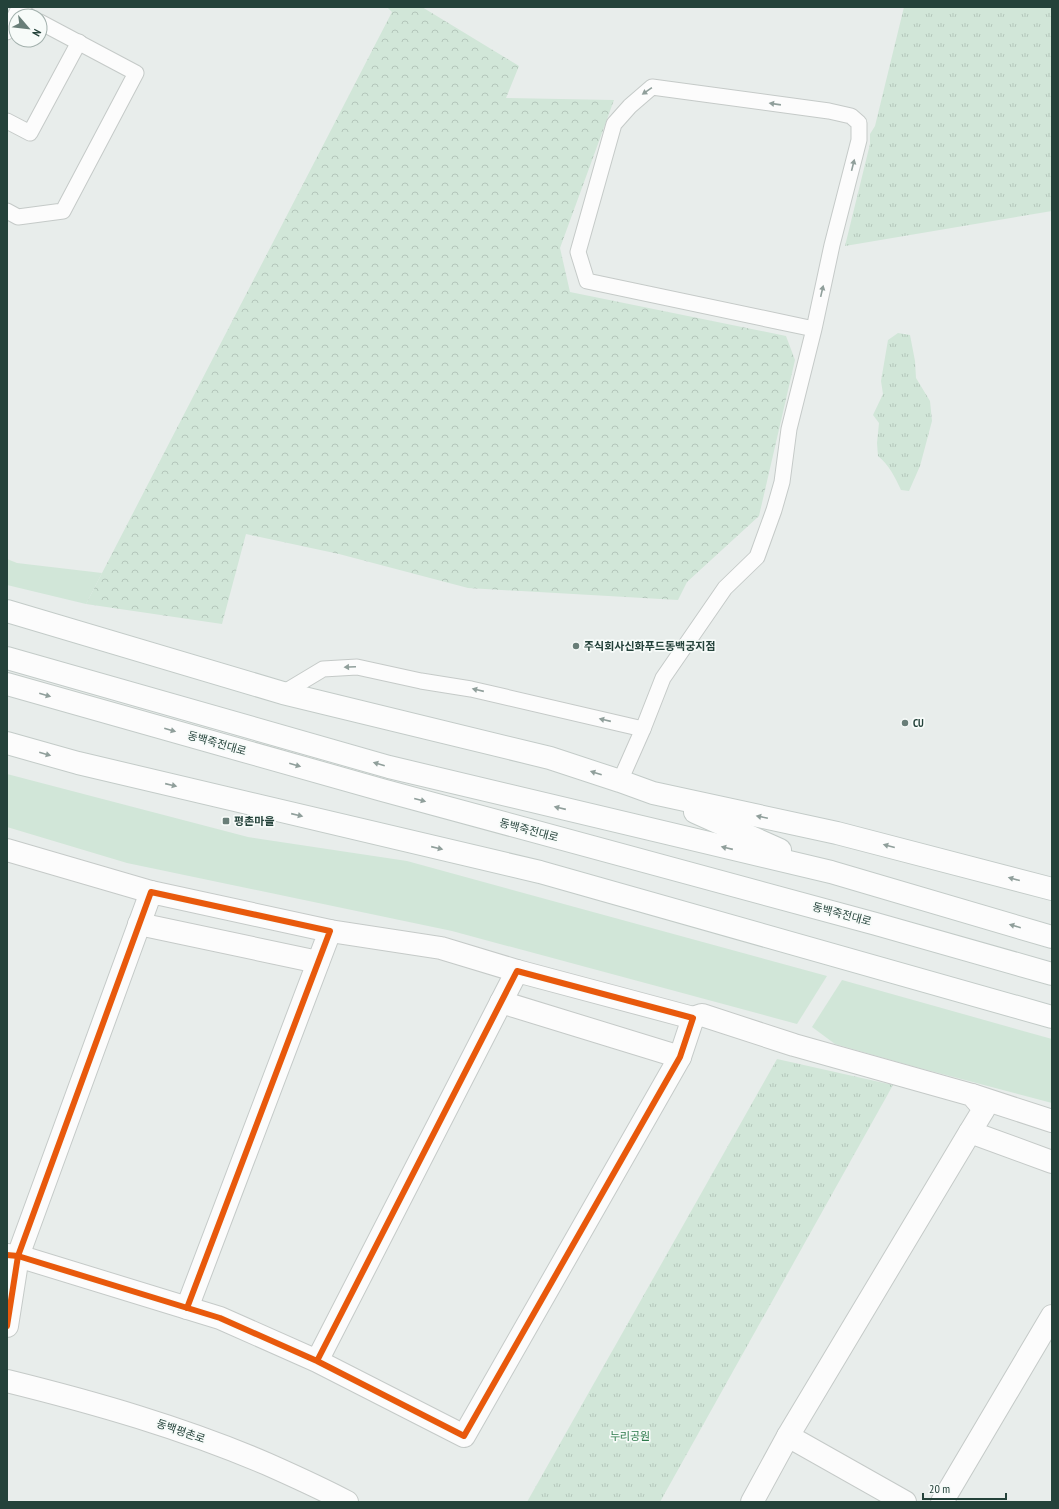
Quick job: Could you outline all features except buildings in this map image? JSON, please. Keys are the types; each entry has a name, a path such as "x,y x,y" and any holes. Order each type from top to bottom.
{"street":[{"path":"7,611 283,693 550,758 620,781 653,794 831,872"},
{"path":"7,658 389,767 831,872 1052,937"},
{"name":"동백죽전대로","path":"7,684 382,790 876,924 1052,974"},
{"path":"7,743 78,763 540,872 1052,1017"},
{"path":"653,794 837,833 1052,889"},
{"path":"7,850 151,892 330,931 442,948 517,971 693,1018 702,1014 794,1045 972,1095 1052,1121"},
{"path":"7,1326 12,1256 151,892"},
{"path":"139,924 318,962"},
{"path":"187,1308 330,931"},
{"path":"316,1361 517,971"},
{"path":"501,1002 680,1057"},
{"path":"12,1256 220,1318 316,1361 464,1436 680,1057 693,1018"},
{"path":"752,1502 788,1436 984,1110 972,1095"},
{"path":"970,1132 1052,1162"},
{"path":"942,1502 1052,1316"},
{"name":"동백평촌로","path":"7,1381 116,1409 204,1439 291,1474 347,1502"},
{"path":"788,1436 905,1502"}],"lane":[{"path":"7,211 18,217 63,211 136,73 48,26"},
{"path":"7,121 30,133 79,42"},
{"path":"620,781 663,678 725,588 757,557 774,510 782,482 789,429 814,329 832,245 859,140 859,123 851,116 829,111 652,87 630,106 614,124 578,252 587,281 814,329"},
{"path":"283,693 323,669 358,667 421,681 471,689 643,729"}],"green space":[{"path":"387,7 422,7 519,66 506,98 614,100 560,248 570,292 786,336 795,360 759,516 687,582 678,600 468,588 339,554 246,534 222,624 86,604 392,12"},
{"path":"904,7 1052,7 1052,211 845,246 870,144 870,134 875,126"},
{"path":"898,333 910,335 915,361 916,378 930,401 932,421 920,466 909,491 901,490 889,467 878,456 877,443 879,423 873,415 883,394 881,381 888,340"},
{"path":"7,559 17,563 102,573 86,604 7,585"},
{"path":"7,774 248,837 407,861 827,976 797,1024 452,931 127,863 7,827"},
{"path":"842,980 1052,1039 1052,1103 835,1044 812,1027"},
{"name":"누리공원","path":"777,1059 893,1085 660,1502 527,1502"}],"cycle path":[{"path":"7,1326 18,1256 151,892 330,931 187,1308"},
{"path":"7,1255 18,1256 220,1318 317,1361 464,1436 680,1057 693,1018 517,971 317,1361"}],"place":[{"name":"주식회사신화푸드동백궁지점","path":"576,646"},
{"name":"CU","path":"905,723"},
{"name":"평촌마을","path":"226,821"}]}
